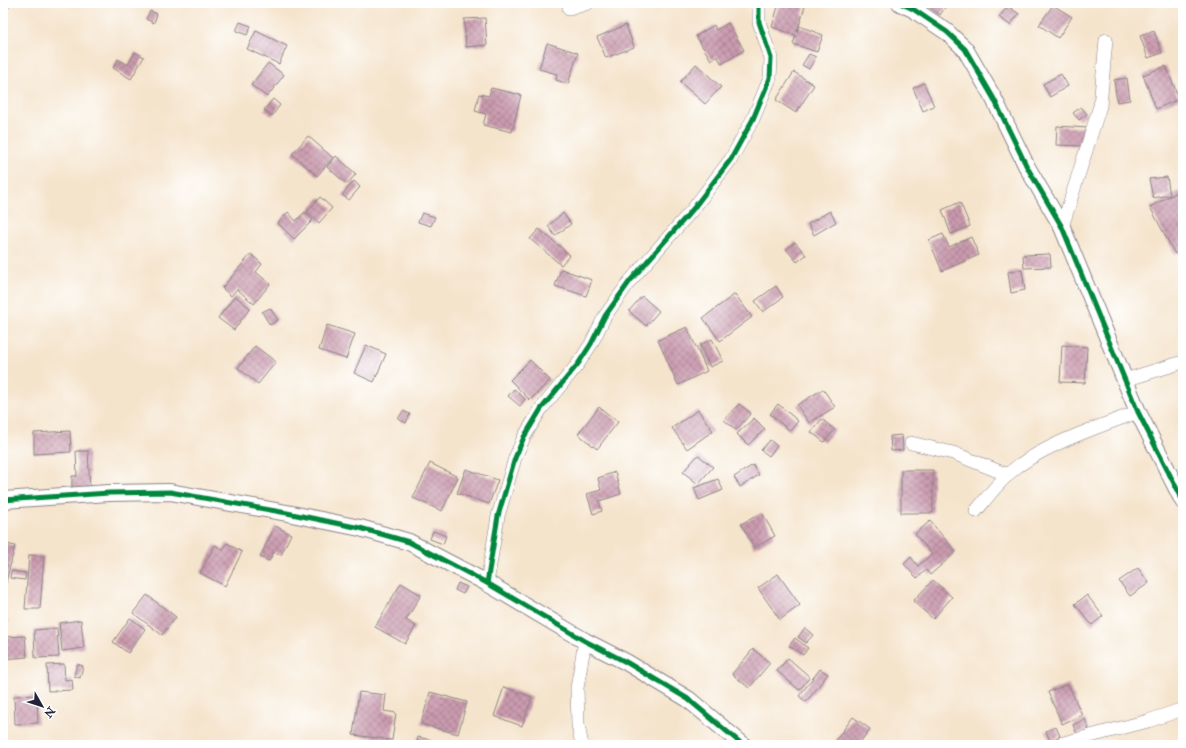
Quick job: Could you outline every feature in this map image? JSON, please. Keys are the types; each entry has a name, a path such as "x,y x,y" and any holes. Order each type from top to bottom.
{"street":[{"path":"570,9 588,3"},
{"path":"486,583 498,516 515,458 524,437 541,409 578,364 591,344 605,316 630,281 693,209 731,159 754,119 770,78 771,58 759,22 759,3"},
{"path":"900,3 913,9 946,32 965,49 994,99 1027,167 1062,227 1138,412 1183,501"},
{"path":"1062,227 1100,106 1106,40"},
{"path":"1125,380 1183,362"},
{"path":"976,511 995,487 1018,467 1048,449 1086,432 1138,412"},
{"path":"911,443 953,453 1008,476"},
{"path":"3,500 109,493 170,492 360,528 409,542 486,583 688,698 743,745"},
{"path":"582,745 578,725 577,688 585,640"},
{"path":"1056,745 1148,721 1183,709"}],"building":[{"path":"779,3 806,3 797,32 799,26 823,35 817,52 793,44 796,35 772,27"},
{"path":"932,3 942,3 946,6 940,15 929,7"},
{"path":"1053,5 1072,17 1058,38 1039,25"},
{"path":"1008,6 1019,14 1010,25 999,17"},
{"path":"150,11 157,14 154,23 146,19"},
{"path":"485,18 487,45 466,47 464,19"},
{"path":"240,22 251,26 247,35 236,31"},
{"path":"728,23 744,50 722,64 717,56 711,60 696,36 714,25 716,30"},
{"path":"626,25 634,47 606,58 597,37"},
{"path":"256,31 287,46 279,64 247,49"},
{"path":"1154,31 1162,53 1148,58 1140,36"},
{"path":"547,43 578,53 568,84 556,80 557,74 539,69"},
{"path":"135,52 144,57 131,79 113,68 118,59 128,65"},
{"path":"809,54 816,57 809,69 802,65"},
{"path":"268,63 284,75 267,97 251,85"},
{"path":"696,64 721,87 705,104 680,82"},
{"path":"1166,66 1179,99 1156,109 1143,75"},
{"path":"794,72 814,85 796,113 776,100"},
{"path":"1061,74 1068,86 1050,97 1043,84"},
{"path":"1127,78 1130,100 1117,102 1114,80"},
{"path":"924,83 934,106 923,111 913,88"},
{"path":"491,88 521,95 512,132 483,125 486,114 475,111 479,94 489,96"},
{"path":"273,99 280,105 272,116 264,110"},
{"path":"1081,107 1087,114 1079,120 1073,113"},
{"path":"1057,126 1088,128 1087,146 1056,145"},
{"path":"308,136 333,158 317,176 292,154"},
{"path":"336,156 356,174 347,184 327,167"},
{"path":"1167,177 1170,195 1153,198 1149,179"},
{"path":"354,181 360,187 349,200 342,195"},
{"path":"1183,189 1183,201 1181,202 1183,205 1183,250 1175,254 1150,207"},
{"path":"320,197 332,208 319,223 307,212"},
{"path":"960,202 970,226 951,234 942,210"},
{"path":"830,211 836,222 814,235 808,224"},
{"path":"288,212 296,221 305,212 313,220 294,239 278,223"},
{"path":"422,213 435,217 431,226 418,222"},
{"path":"563,213 571,224 555,236 548,226"},
{"path":"539,229 570,255 561,265 530,239"},
{"path":"943,234 949,247 971,237 979,255 942,271 929,240"},
{"path":"795,242 806,255 797,262 786,249"},
{"path":"251,254 262,264 256,272 270,284 254,304 237,289 231,296 222,288"},
{"path":"1050,254 1051,267 1024,268 1023,255"},
{"path":"561,269 592,280 586,296 555,286"},
{"path":"1022,270 1025,290 1011,293 1008,272"},
{"path":"776,286 783,297 763,312 755,301"},
{"path":"735,294 752,317 720,341 703,318"},
{"path":"235,296 250,308 234,330 218,318"},
{"path":"642,296 659,311 646,326 629,311"},
{"path":"270,308 278,320 270,325 262,312"},
{"path":"327,325 355,334 346,359 319,350"},
{"path":"687,327 707,371 678,385 658,340"},
{"path":"712,339 723,361 710,367 700,345"},
{"path":"366,345 386,354 374,382 354,373"},
{"path":"1062,345 1087,347 1085,383 1060,382"},
{"path":"255,346 276,362 258,384 238,368"},
{"path":"530,360 550,380 530,400 510,380"},
{"path":"514,389 525,399 520,406 508,396"},
{"path":"823,389 835,407 809,423 797,405"},
{"path":"739,404 751,413 736,430 724,420"},
{"path":"778,404 798,421 790,431 770,414"},
{"path":"599,407 618,422 597,449 578,434"},
{"path":"698,410 713,431 687,449 672,428"},
{"path":"403,411 410,414 406,423 398,419"},
{"path":"754,418 765,429 748,445 737,434"},
{"path":"822,419 835,430 824,442 811,432"},
{"path":"70,431 71,452 34,454 34,433"},
{"path":"902,435 903,450 891,451 890,436"},
{"path":"770,440 777,446 769,456 761,450"},
{"path":"76,451 88,451 90,490 72,491 72,476 77,476"},
{"path":"698,455 713,467 698,484 683,472"},
{"path":"430,463 458,477 442,511 413,498"},
{"path":"753,465 759,475 740,487 734,477"},
{"path":"466,469 498,480 489,504 457,493"},
{"path":"901,470 933,470 933,513 901,513"},
{"path":"615,472 621,494 599,501 602,511 593,514 587,494 601,490 598,478"},
{"path":"718,479 723,490 699,500 694,488"},
{"path":"762,513 775,536 754,548 741,524"},
{"path":"930,521 956,552 930,575 926,570 917,578 904,564 911,557 918,566 932,554 915,534"},
{"path":"275,526 291,534 281,555 274,552 269,561 260,557"},
{"path":"433,531 446,536 443,544 430,539"},
{"path":"3,543 15,546 4,590 3,590"},
{"path":"227,543 242,552 225,586 200,573 215,545 223,550"},
{"path":"29,555 44,556 40,609 25,609"},
{"path":"1138,568 1149,583 1130,596 1119,581"},
{"path":"11,571 26,573 25,580 10,578"},
{"path":"778,574 800,605 780,620 758,588"},
{"path":"933,580 952,597 933,619 913,601"},
{"path":"401,583 421,595 406,620 416,626 405,644 375,627"},
{"path":"458,583 467,587 463,594 455,590"},
{"path":"147,595 176,617 162,635 133,613"},
{"path":"1087,595 1103,616 1092,625 1075,604"},
{"path":"5,608 6,621 3,621 3,609"},
{"path":"130,618 145,629 128,653 113,642"},
{"path":"81,620 84,648 62,651 59,623"},
{"path":"57,628 59,657 35,658 34,630"},
{"path":"805,628 813,635 806,643 798,637"},
{"path":"25,636 27,657 3,659 3,637"},
{"path":"795,638 808,648 803,655 789,646"},
{"path":"753,649 770,663 749,688 732,674"},
{"path":"788,658 810,677 799,690 777,671"},
{"path":"64,664 65,680 72,679 73,690 48,691 47,665"},
{"path":"77,664 83,666 80,678 74,676"},
{"path":"820,669 828,674 806,702 799,696"},
{"path":"1068,684 1082,715 1062,724 1048,692"},
{"path":"504,687 532,697 522,726 494,716"},
{"path":"359,692 386,695 384,711 396,713 392,740 353,735"},
{"path":"430,692 467,702 458,734 421,724"},
{"path":"37,695 38,723 15,724 14,696"},
{"path":"853,717 870,729 858,745 843,745 836,740"},
{"path":"1085,719 1089,729 1077,734 1073,725"},
{"path":"1056,727 1060,736 1050,741 1046,731"},
{"path":"418,737 431,740 430,745 403,745 404,741 417,744"},
{"path":"386,741 393,742 393,745 385,745"}],"cycle path":[{"path":"487,583 498,516 515,458 524,437 541,409 578,364 591,344 605,316 630,281 693,209 731,159 753,119 770,78 771,58 759,22 759,3"},
{"path":"900,3 913,9 947,32 965,49 994,99 1027,167 1062,227 1138,412 1183,501"},
{"path":"3,500 109,493 170,492 360,528 409,542 487,583 585,641 626,662 688,699 743,745"}]}
